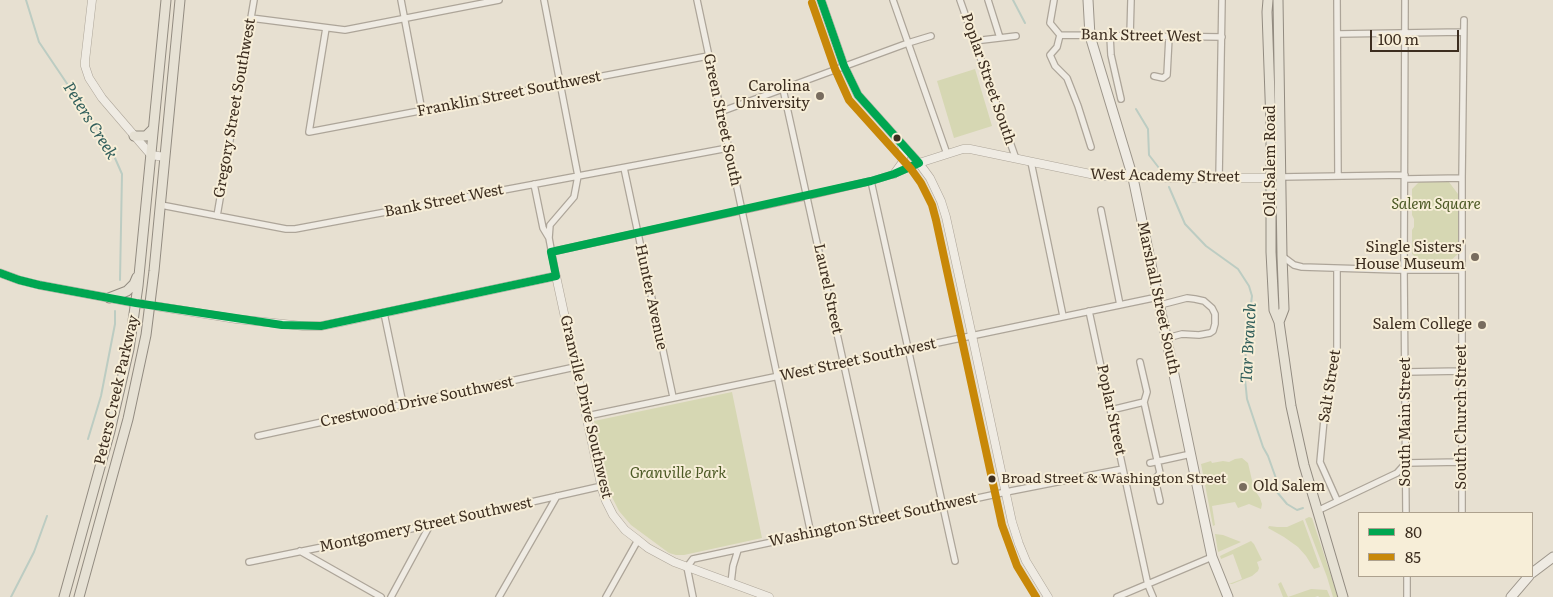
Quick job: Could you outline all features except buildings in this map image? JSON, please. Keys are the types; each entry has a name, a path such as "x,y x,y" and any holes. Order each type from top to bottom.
{"main road":[{"name":"Peters Creek Parkway","path":"64,597 106,448 126,365 140,270 166,0"},
{"name":"Peters Creek Parkway","path":"79,597 120,452 140,368 150,304 161,205 180,0"},
{"name":"Marshall Street South","path":"1088,0 1090,36 1133,178 1212,557 1228,597"},
{"name":"Old Salem Road","path":"1268,0 1272,178 1271,252 1274,310 1279,322 1291,406 1304,465 1343,597"},
{"name":"Old Salem Road","path":"1278,0 1284,309 1279,322"},
{"path":"134,136 146,136 153,129"},
{"path":"109,298 124,293 131,288 140,270"},
{"path":"106,448 120,452"},
{"path":"80,539 94,542"},
{"path":"1533,572 1553,557"},
{"path":"1511,597 1528,577"}],"street":[{"path":"92,0 85,60 86,72 92,84 151,155 165,157"},
{"name":"Gregory Street Southwest","path":"217,216 254,0"},
{"path":"401,0 422,111"},
{"path":"251,18 345,30 500,0"},
{"name":"Granville Drive Southwest","path":"544,0 578,176 574,197 550,225 549,238 575,367 606,501 613,515 625,530 657,553 686,567 769,597"},
{"name":"Green Street South","path":"696,0 811,534"},
{"path":"821,0 844,66 858,95 919,163 930,178 937,193 946,217 1018,544 1048,597"},
{"path":"893,0 946,154"},
{"name":"Poplar Street South","path":"960,0 1016,159"},
{"path":"988,0 1000,38"},
{"path":"1054,0 1050,23 1060,35 1057,46 1050,55 1055,66 1066,78 1072,91 1091,147"},
{"path":"1130,36 1131,0"},
{"path":"1219,178 1222,0"},
{"path":"1337,0 1338,176"},
{"name":"South Main Street","path":"1405,0 1404,270 1406,512"},
{"name":"South Church Street","path":"1462,512 1464,20"},
{"name":"Franklin Street Southwest","path":"326,28 309,132 708,56"},
{"path":"1338,34 1463,32"},
{"name":"Bank Street West","path":"1060,35 1222,37"},
{"path":"720,112 931,36"},
{"path":"974,41 1016,36"},
{"path":"1110,36 1111,55 1121,99"},
{"path":"1154,76 1163,78 1167,75 1169,37"},
{"name":"Laurel Street","path":"783,89 878,519"},
{"path":"894,174 904,159 902,144"},
{"name":"Bank Street West","path":"161,205 286,229 295,229 728,148"},
{"name":"West Academy Street","path":"551,252 871,181 963,149 1090,175 1133,178 1338,176 1462,178"},
{"path":"1031,162 1063,316"},
{"name":"Hunter Avenue","path":"624,168 673,397"},
{"path":"871,181 955,562"},
{"name":"Granville Drive Southwest","path":"534,184 543,228 549,238"},
{"path":"1101,210 1120,304"},
{"path":"1282,256 1294,265 1404,270 1462,270"},
{"name":"Salt Street","path":"1337,268 1337,352 1325,409 1320,462 1337,500"},
{"path":"0,273 35,284 136,303 229,318 303,326 331,324 556,276"},
{"name":"West Street Southwest","path":"587,416 1120,304 1187,298 1204,302 1212,308 1215,314 1215,324 1213,331 1210,333 1199,335 1182,334 1167,338"},
{"name":"Poplar Street","path":"1089,311 1148,585 1153,597"},
{"path":"384,313 403,404"},
{"path":"1140,362 1147,392 1144,402 1160,473 1155,479 1160,501"},
{"name":"Crestwood Drive Southwest","path":"258,436 575,367"},
{"path":"1406,372 1462,371"},
{"path":"1111,410 1144,402"},
{"path":"1150,463 1191,454"},
{"path":"1317,511 1337,500 1397,474 1406,463 1461,462"},
{"name":"Washington Street Southwest","path":"686,567 693,560 878,519 1123,469"},
{"name":"Montgomery Street Southwest","path":"249,562 430,525 602,486"},
{"path":"499,597 557,496"},
{"path":"391,597 430,525"},
{"path":"606,597 638,540"},
{"path":"731,583 733,566 738,550"},
{"path":"300,552 381,597"},
{"path":"1117,597 1212,557"},
{"path":"686,567 693,597"},
{"path":"1407,577 1407,597"}],"green space":[{"path":"975,69 992,126 954,138 937,81"},
{"name":"Salem Square","path":"1419,182 1449,182 1458,194 1458,254 1449,262 1423,263 1412,254 1414,219 1412,215 1412,189"},
{"name":"Granville Park","path":"732,392 762,538 684,555 669,553 631,525 619,511 611,495 594,421"},
{"path":"1242,458 1248,463 1254,489 1262,504 1261,509 1249,504 1238,508 1235,502 1212,506 1215,525 1213,526 1201,464 1211,461 1212,463 1229,462"},
{"path":"1312,518 1338,597 1333,597 1305,519"},
{"path":"1303,520 1320,567 1314,569 1298,547 1268,528 1269,526 1287,527"},
{"path":"1215,534 1223,535 1241,542 1218,552"},
{"path":"1251,541 1262,560 1257,562 1258,571 1252,576 1229,584 1242,579 1233,554 1221,559 1220,556"},
{"path":"1281,582 1288,597 1283,597 1278,584"},
{"path":"1311,589 1327,590 1330,597 1318,596 1288,597"}],"waterway":[{"name":"Peters Creek","path":"26,0 39,42 111,149 122,174 120,280"},
{"name":"Tar Branch","path":"1013,0 1025,23"},
{"name":"Tar Branch","path":"1136,109 1148,129 1149,155 1159,168"},
{"name":"Tar Branch","path":"1169,187 1185,224 1206,246 1238,269 1249,286 1252,296 1246,341 1245,379 1247,399 1278,484 1277,492 1287,504 1297,510 1303,508"},
{"name":"Peters Creek","path":"88,439 101,396 115,324 115,311"},
{"name":"Peters Creek","path":"11,597 34,552 47,516"}],"transit line":[{"name":"80","path":"0,273 39,285 136,303 282,325 321,326 556,276 551,252 871,181 894,174 919,163 858,95 844,66 821,0"},
{"name":"85","path":"812,3 835,69 849,100 911,169 921,183 932,205 1002,525 1017,566 1036,597"}],"place":[{"name":"Carolina University","path":"820,96"},
{"name":"Single Sisters' House Museum","path":"1475,257"},
{"name":"Salem College","path":"1482,325"},
{"name":"Broad Street & Washington Street","path":"992,479"},
{"name":"Old Salem","path":"1243,487"}]}
